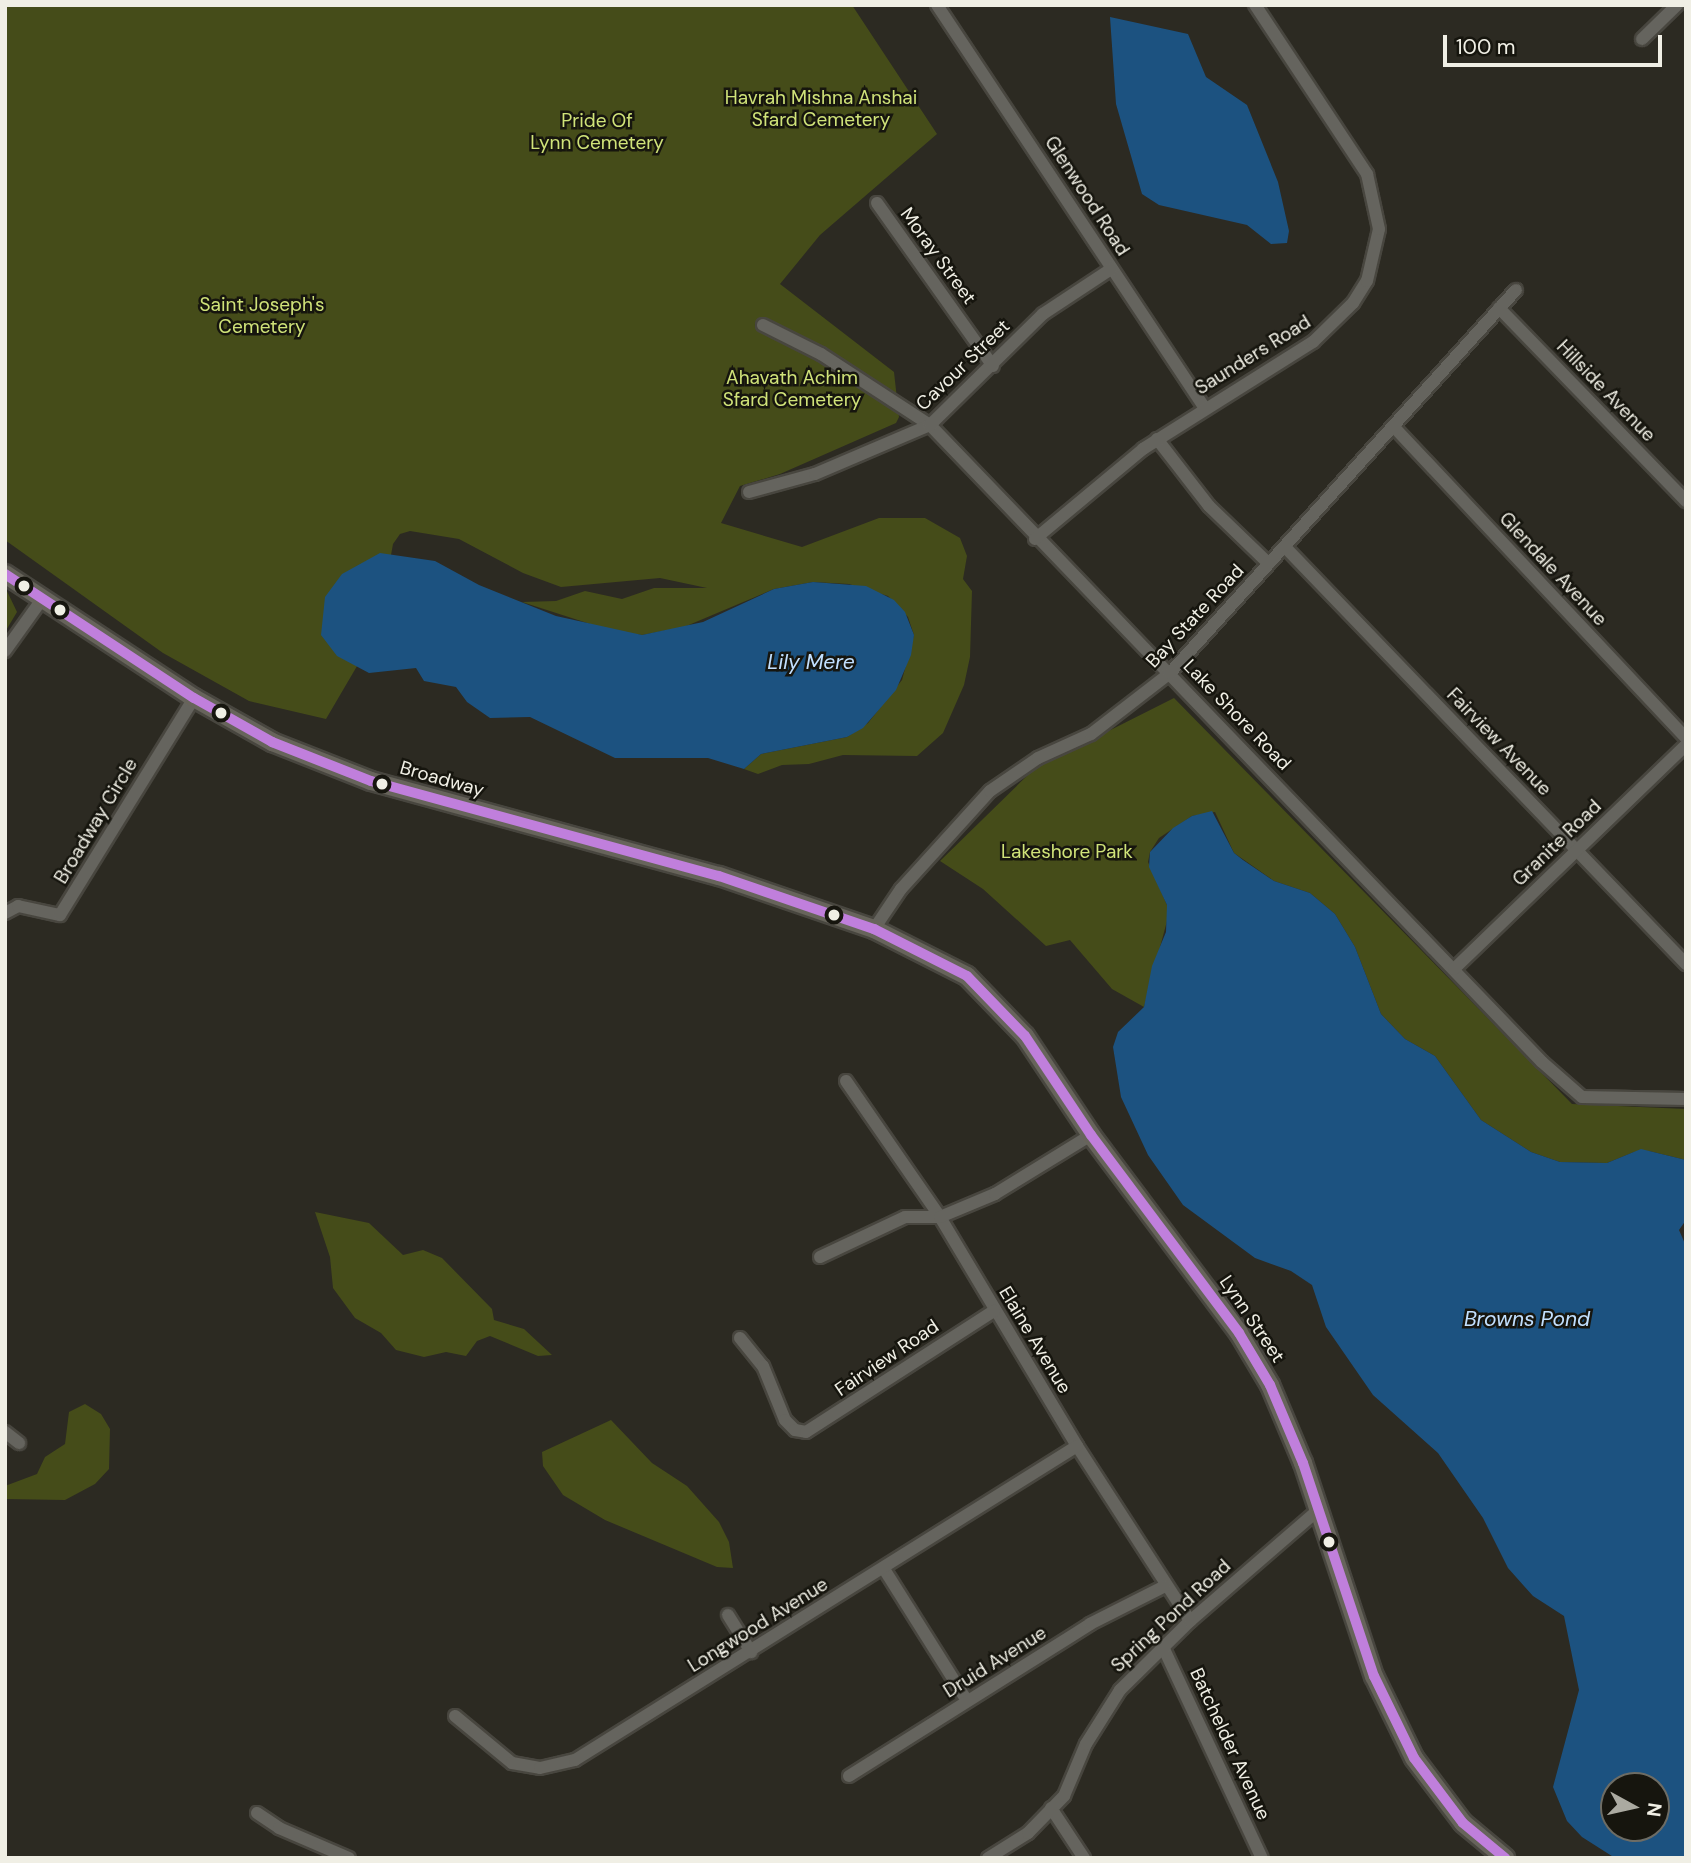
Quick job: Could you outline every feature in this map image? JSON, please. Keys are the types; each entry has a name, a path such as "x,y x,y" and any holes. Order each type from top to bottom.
{"main road":[{"name":"Broadway","path":"5,574 194,698 272,743 371,781 719,876 874,929 903,944"},
{"name":"Lynn Street","path":"903,944 967,976 999,1006 1025,1036 1091,1135 1239,1333 1264,1375 1303,1463 1374,1676 1414,1758 1463,1823 1505,1858"}],"street":[{"name":"Glenwood Road","path":"937,5 1205,408"},
{"name":"Saunders Road","path":"1035,539 1157,439 1335,323 1367,281 1379,229 1372,187 1351,144 1255,5"},
{"path":"1642,39 1677,5"},
{"name":"Moray Street","path":"877,204 993,366"},
{"name":"Cavour Street","path":"749,492 815,474 930,425 1043,314 1111,269"},
{"name":"Bay State Road","path":"874,929 901,889 990,791 1038,758 1091,734 1170,673 1516,290"},
{"name":"Hillside Avenue","path":"1499,308 1686,501"},
{"name":"Lake Shore Road","path":"762,325 821,354 930,425 1035,539 1170,673 1542,1062 1583,1097 1686,1099"},
{"name":"Glendale Avenue","path":"1393,426 1686,738"},
{"path":"1157,439 1200,497 1269,564"},
{"name":"Fairview Avenue","path":"1285,547 1686,964"},
{"path":"5,651 43,598"},
{"name":"Broadway Circle","path":"5,913 18,906 60,915 194,698"},
{"name":"Granite Road","path":"1454,968 1686,745"},
{"name":"Elaine Avenue","path":"846,1081 940,1217 1077,1446 1164,1586 1190,1620"},
{"path":"820,1257 905,1217 940,1217 995,1194 1091,1135"},
{"name":"Fairview Road","path":"740,1338 763,1366 785,1420 800,1430 841,1412 994,1311"},
{"path":"5,1432 19,1443"},
{"name":"Longwood Avenue","path":"455,1716 512,1763 540,1768 555,1765 601,1746 1077,1446"},
{"name":"Spring Pond Road","path":"988,1858 1028,1833 1064,1796 1086,1744 1120,1690 1190,1620 1318,1510"},
{"path":"884,1569 967,1702"},
{"name":"Druid Avenue","path":"849,1776 1090,1624 1164,1586"},
{"path":"728,1615 751,1652"},
{"name":"Batchelder Avenue","path":"1163,1647 1262,1858"},
{"path":"1051,1808 1084,1858"},
{"path":"257,1813 279,1828 348,1858"}],"green space":[{"name":"Saint Joseph's Cemetery","path":"5,5 852,5 937,134 820,235 780,284 894,372 899,417 896,423 780,474 740,486 721,523 802,547 879,518 925,518 960,538 967,556 963,579 972,591 970,657 964,685 943,733 917,756 843,755 809,764 782,765 758,774 744,769 761,754 847,737 868,723 902,680 914,635 908,617 888,596 849,584 813,582 774,589 684,627 642,635 612,631 522,602 556,601 585,591 622,599 654,588 707,588 660,578 561,587 523,573 459,539 410,531 400,534 393,544 377,632 326,719 249,701 163,653 5,540"},
{"path":"5,587 17,612 5,632"},
{"name":"Lakeshore Park","path":"1174,698 1572,1104 1686,1109 1686,1160 1649,1151 1634,1152 1607,1163 1560,1162 1531,1152 1481,1120 1435,1056 1405,1039 1381,1014 1355,947 1335,914 1310,893 1274,881 1234,853 1215,812 1192,816 1159,838 1150,852 1148,862 1167,905 1167,921 1144,1007 1112,989 1070,940 1046,946 983,889 940,861 1035,768"},
{"path":"315,1212 369,1223 403,1255 423,1250 442,1258 492,1309 494,1320 524,1329 552,1355 538,1356 490,1336 477,1341 466,1356 446,1352 424,1357 396,1350 381,1333 355,1318 333,1288 330,1257"},
{"path":"85,1404 101,1414 110,1429 109,1469 95,1484 65,1500 5,1499 5,1486 37,1474 45,1457 65,1444 69,1412"},
{"path":"611,1420 652,1463 687,1486 719,1522 729,1542 733,1568 717,1567 605,1520 563,1495 543,1466 542,1452"}],"water":[{"path":"1110,17 1188,34 1206,77 1247,105 1278,182 1289,231 1287,243 1271,244 1247,225 1159,205 1142,194 1116,104"},
{"name":"Lily Mere","path":"380,553 435,561 479,585 556,616 642,635 703,622 774,589 813,582 866,586 894,600 905,612 914,635 911,655 896,690 863,728 847,737 761,754 744,769 708,758 615,758 530,717 490,718 467,702 456,687 424,681 416,668 369,673 337,656 321,635 325,597 342,574"},
{"name":"Browns Pond","path":"1212,811 1234,853 1274,881 1310,893 1335,914 1355,947 1381,1014 1405,1039 1435,1056 1481,1120 1531,1152 1560,1162 1607,1163 1641,1149 1686,1160 1686,1220 1679,1230 1686,1246 1686,1858 1615,1858 1582,1837 1567,1821 1553,1787 1579,1690 1564,1616 1533,1596 1508,1568 1483,1518 1438,1453 1373,1395 1326,1327 1312,1285 1291,1271 1255,1258 1183,1205 1148,1155 1121,1097 1113,1047 1118,1032 1144,1007 1152,966 1166,932 1167,905 1149,867 1150,852 1173,828 1192,816"}],"transit line":[{"path":"5,574 194,698 272,742 371,781 719,876 874,929 967,976 1025,1036 1091,1135 1239,1333 1270,1385 1303,1463 1374,1676 1414,1758 1463,1823 1505,1858"}],"park label":[{"name":"Havrah Mishna Anshai Sfard Cemetery","path":"821,109"},
{"name":"Pride Of Lynn Cemetery","path":"597,132"},
{"name":"Ahavath Achim Sfard Cemetery","path":"792,389"}]}
